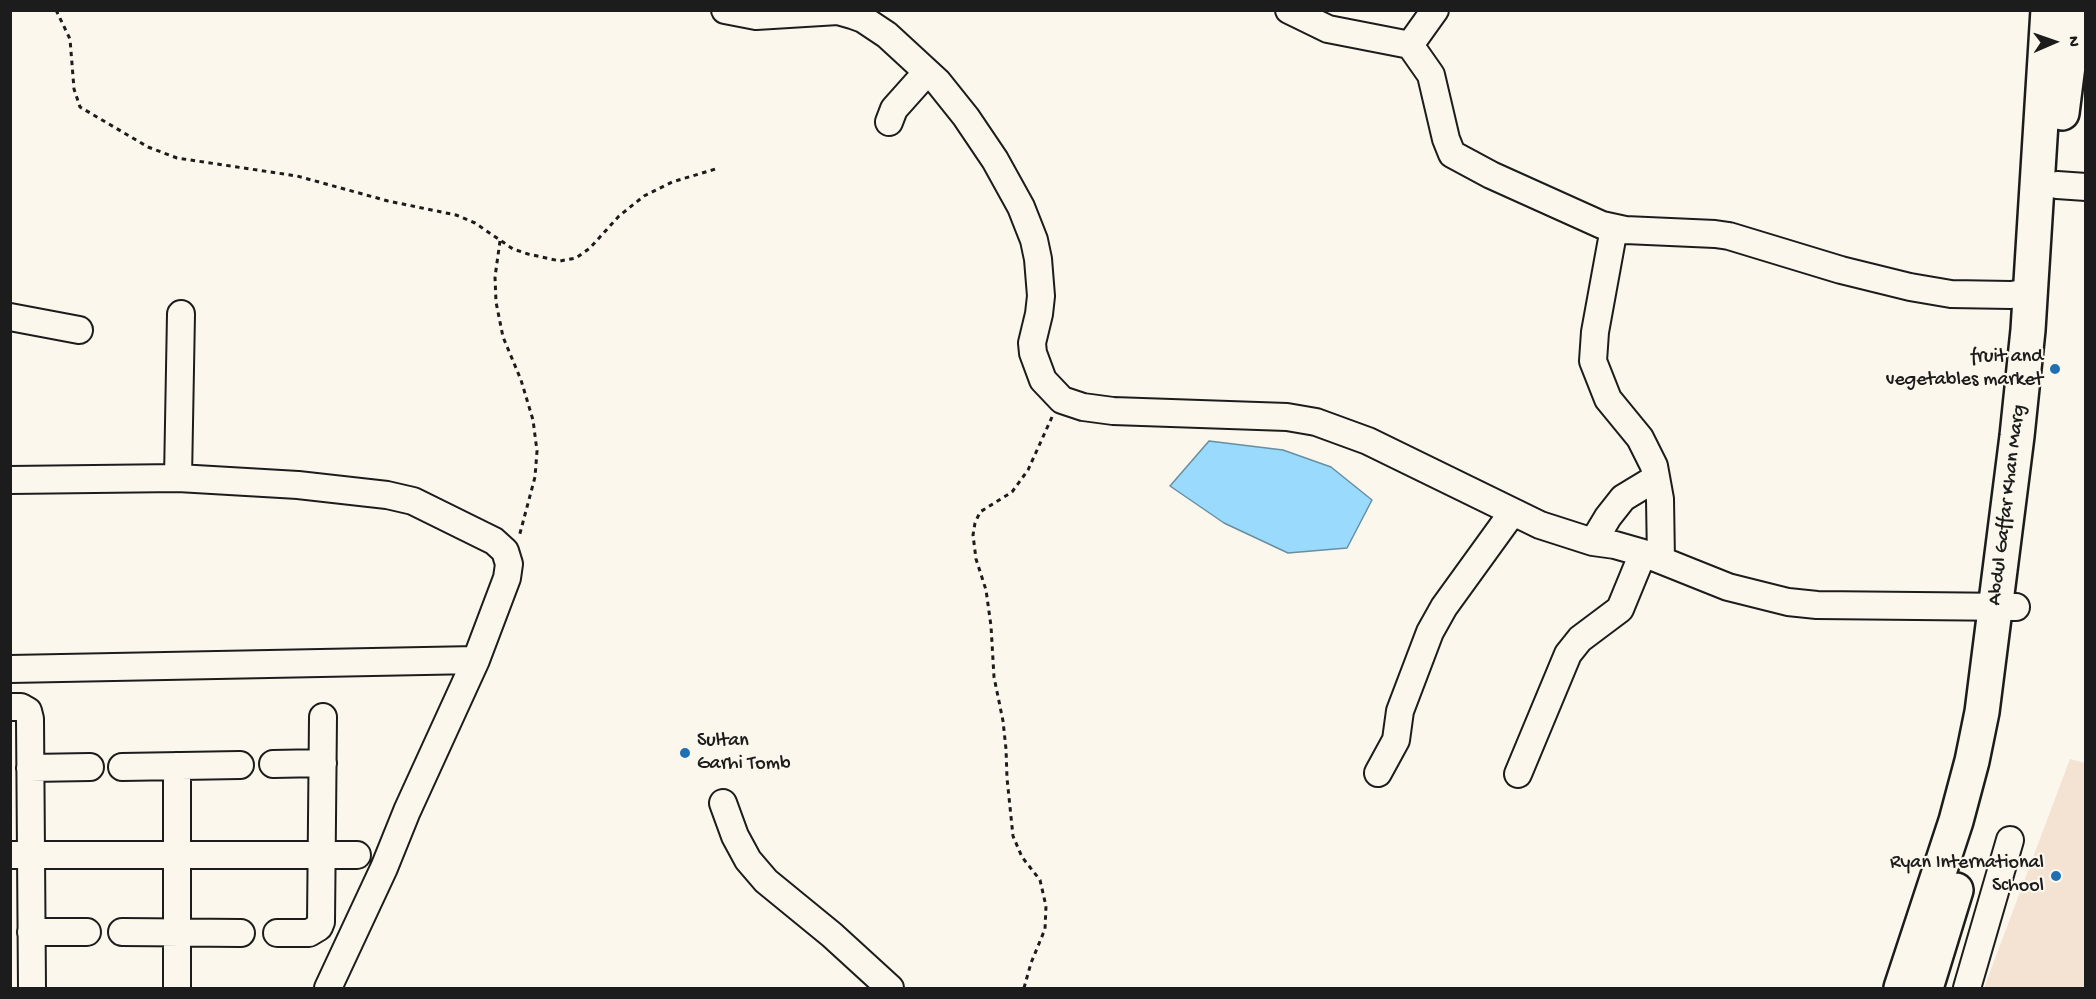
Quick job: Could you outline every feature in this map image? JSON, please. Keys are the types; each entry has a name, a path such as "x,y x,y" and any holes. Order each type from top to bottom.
{"main road":[{"name":"Abdul Gaffar Khan Marg","path":"1926,988 1982,798 1994,741 2030,292 2048,10"},
{"name":"Abdul Gaffar Khan Marg","path":"1901,988 1956,821 1972,761 2006,606 2041,400 2071,186 2075,10"}],"street":[{"path":"725,10 756,16 838,11 863,19 880,29 899,45 927,72 966,117 1021,207 1034,240 1041,279 1039,314 1032,343 1033,353 1043,380 1062,400 1083,407 1113,411 1287,417 1342,429 1540,525 1652,557 1728,587 1788,602 1817,605 2006,606"},
{"path":"1289,10 1328,29 1410,45 1431,75 1446,139 1452,154 1560,208 1614,228 1729,236 1841,270 1910,287 1951,294 2011,295 2030,292"},
{"path":"1410,45 1435,10"},
{"path":"889,122 894,109 927,72"},
{"path":"1518,774 1568,654 1580,639 1620,609 1652,557 1660,499 1654,466 1641,438 1608,399 1593,361 1595,332 1614,228"},
{"path":"178,478 180,314"},
{"path":"10,317 79,330"},
{"path":"10,480 178,478 387,495 413,501 494,541 506,551 509,564 507,578 476,660 328,988"},
{"path":"1593,542 1623,498 1656,478"},
{"path":"1378,773 1396,740 1400,711 1430,632 1449,598 1512,513"},
{"path":"10,669 476,660"},
{"path":"10,708 21,707 28,711 30,719 30,768 21,856 31,932 32,988"},
{"path":"277,933 309,933 319,927 321,922 323,717"},
{"path":"273,764 322,763"},
{"path":"123,766 240,765"},
{"path":"177,766 177,988"},
{"path":"30,768 90,767"},
{"path":"723,803 735,836 748,860 766,881 832,935 890,988"},
{"path":"1967,988 2010,840"},
{"path":"21,856 357,855"},
{"path":"31,932 87,932"},
{"path":"122,932 241,933"}],"path":[{"path":"56,10 70,39 74,89 80,107 148,147 177,158 280,172 388,201 456,215 475,223 513,249 544,258 560,261 576,258 590,248 619,216 644,196 672,182 718,168"},
{"path":"500,241 495,277 496,302 503,337 521,380 534,420 537,451 536,477 524,523 509,564"},
{"path":"1024,988 1045,929 1046,906 1040,880 1022,857 1013,836 1004,721 994,677 986,590 976,559 973,535 980,512 1012,492 1028,470 1045,427 1062,400"}],"shaded area":[{"name":"Ryan International School","path":"2070,759 2085,763 2085,988 1984,988"}],"water":[{"path":"1209,441 1283,450 1331,467 1372,500 1347,548 1288,553 1224,523 1170,486"}],"place":[{"name":"fruit and vegetables market","path":"2055,369"},
{"name":"Sultan Garhi Tomb","path":"685,753"},
{"name":"Ryan International School","path":"2056,876"}]}
